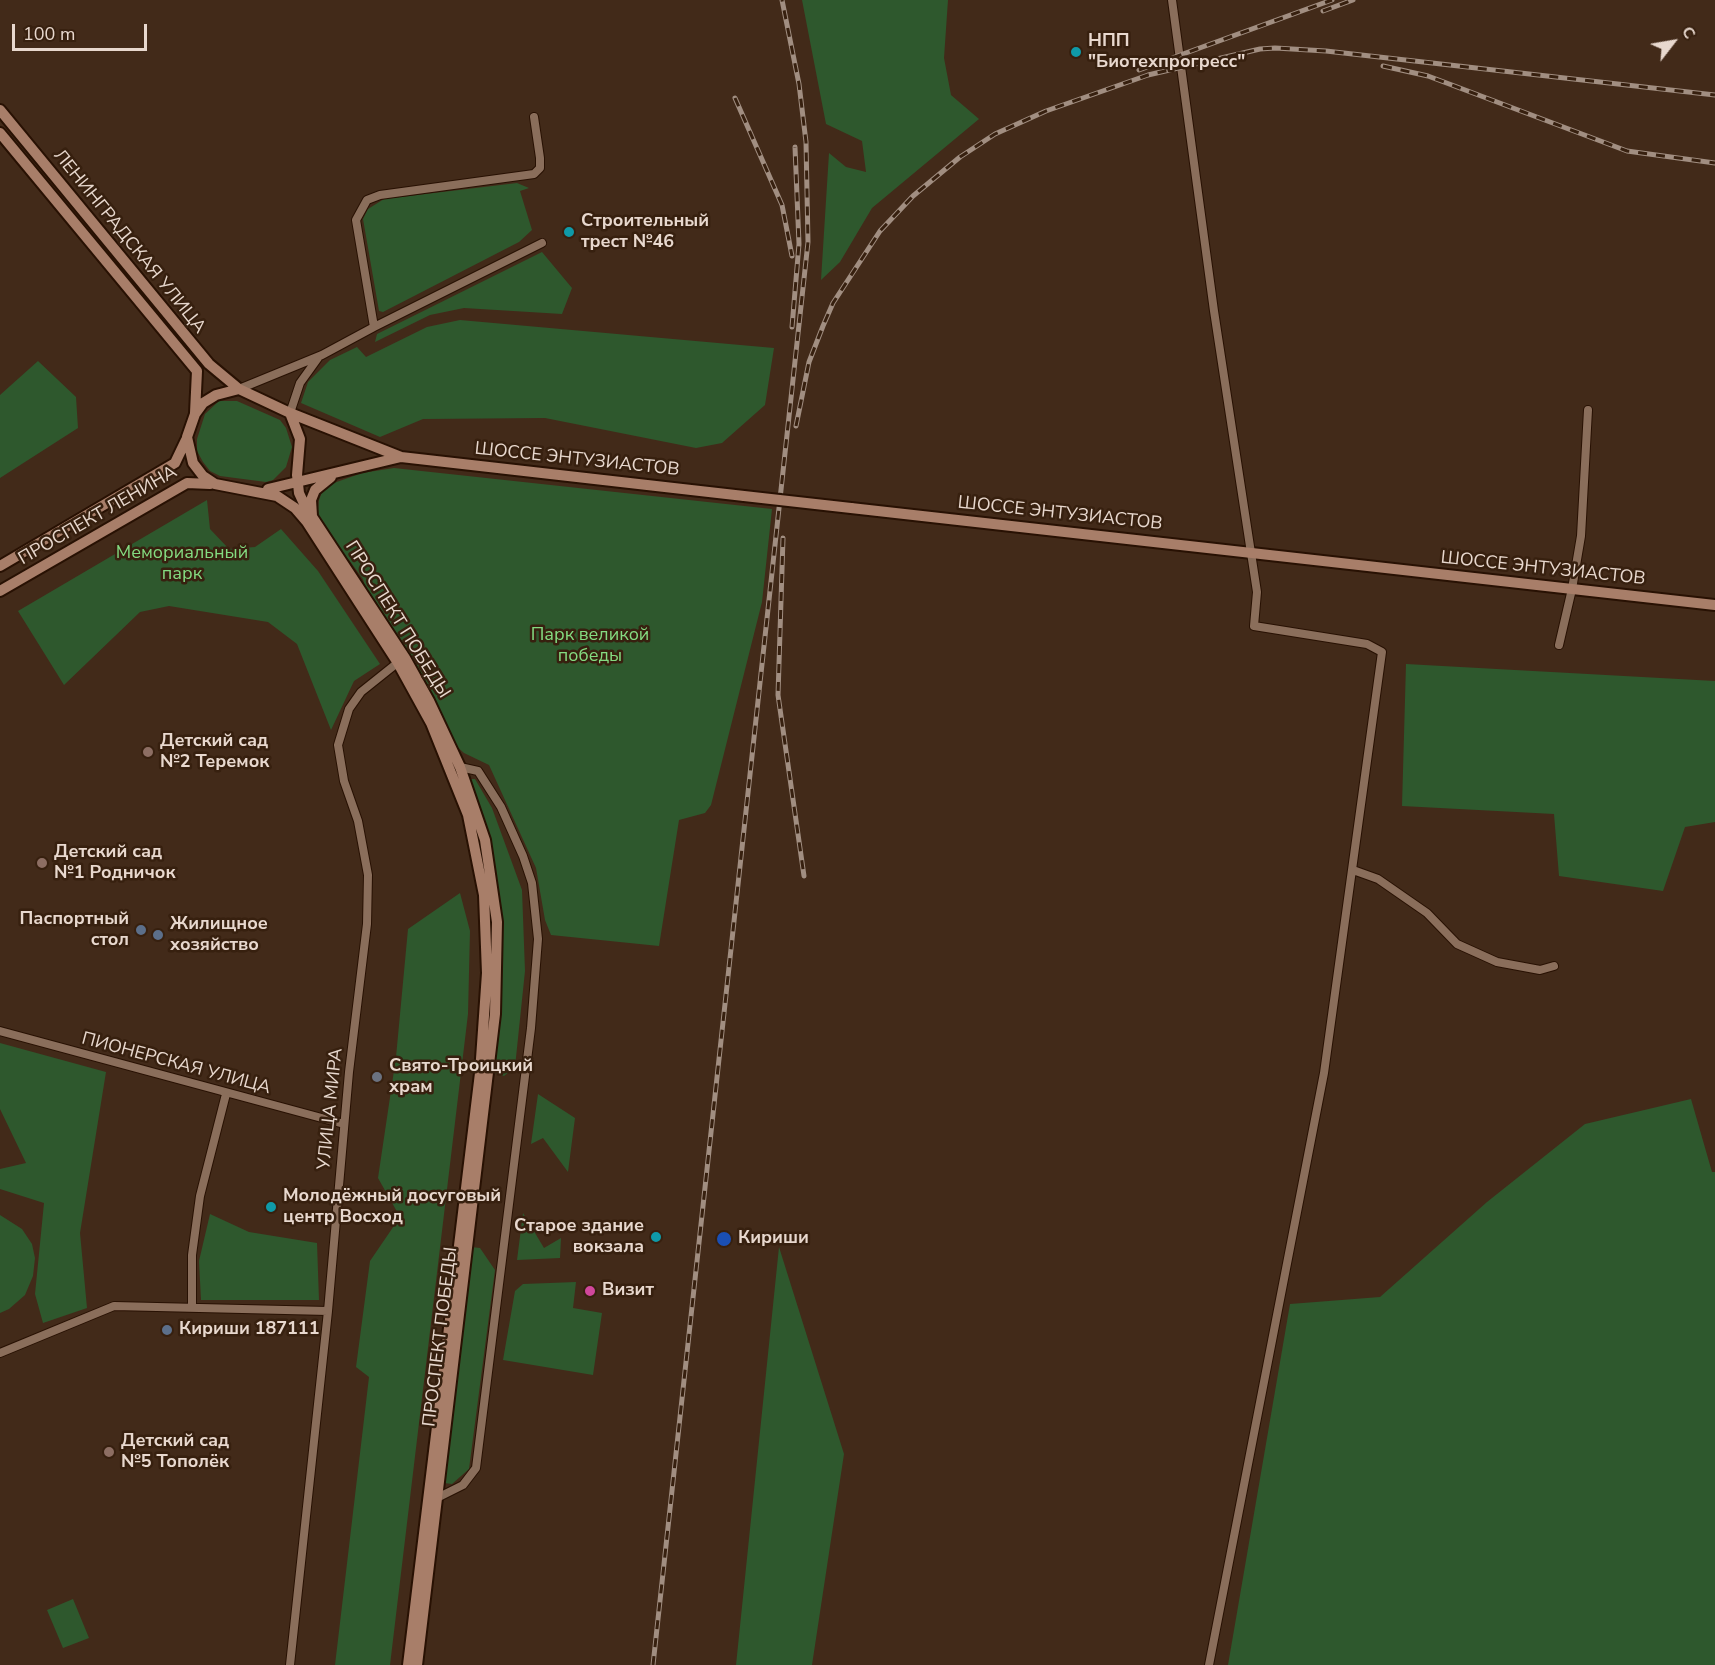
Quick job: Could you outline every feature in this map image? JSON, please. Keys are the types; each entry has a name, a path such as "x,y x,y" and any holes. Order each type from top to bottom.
{"main road":[{"name":"ЛЕНИНГРАДСКАЯ УЛИЦА","path":"0,111 209,364 239,389"},
{"name":"ЛЕНИНГРАДСКАЯ УЛИЦА","path":"0,134 196,371 195,414"},
{"path":"310,521 277,496 215,484 203,476 193,463 187,437 195,414 203,403 216,395 239,389 290,413 401,457"},
{"path":"290,413 300,439 296,464 299,493 310,521"},
{"name":"ПРОСПЕКТ ЛЕНИНА","path":"0,566 175,463 187,437"},
{"name":"ШОССЕ ЭНТУЗИАСТОВ","path":"401,457 1715,605"},
{"path":"247,491 268,489 401,457"},
{"path":"268,489 285,477 296,464"},
{"path":"310,521 311,500 315,489 339,472"},
{"name":"ПРОСПЕКТ ЛЕНИНА","path":"0,591 187,483 215,484"},
{"name":"ПРОСПЕКТ ПОБЕДЫ","path":"310,521 429,701 472,798 488,857 495,900 498,967 495,1014 417,1665"},
{"name":"ПРОСПЕКТ ПОБЕДЫ","path":"401,660 431,723 468,815 484,895 487,935 479,1084 408,1665"}],"street":[{"path":"1172,0 1249,552 1257,592 1254,626 1367,644 1382,652 1324,1073 1209,1665"},
{"path":"374,327 356,220 360,210 368,200 380,195 534,174 540,168 534,117"},
{"path":"239,389 321,355 542,243"},
{"path":"290,413 300,383 321,355"},
{"path":"1559,645 1581,536 1588,410"},
{"name":"УЛИЦА МИРА","path":"290,1665 328,1311 344,1124 367,924 368,875 358,821 344,781 338,745 349,709 361,692 401,660"},
{"path":"437,1498 463,1485 476,1468 531,1028 538,939 532,883 501,807 478,771 460,767"},
{"path":"1353,870 1378,879 1427,913 1456,944 1497,962 1540,969 1554,966"},
{"name":"ПИОНЕРСКАЯ УЛИЦА","path":"0,1031 226,1094 344,1124"},
{"path":"192,1308 192,1255 200,1196 226,1094"},
{"path":"0,1353 114,1306 328,1311"}],"green space":[{"path":"802,0 948,0 944,58 951,95 979,119 872,208 840,262 821,280 829,153 846,167 866,172 862,141 826,124"},
{"path":"517,183 529,188 520,191 532,230 519,242 383,312 379,311 363,219 368,209 384,199"},
{"path":"542,252 572,288 562,314 464,308 430,315 375,342 377,334"},
{"path":"460,320 774,348 765,405 722,443 696,448 545,418 423,419 380,437 301,403 308,382 330,360 357,347 366,357 427,327"},
{"path":"38,361 76,397 78,428 0,478 0,395"},
{"path":"219,401 237,401 280,420 286,428 292,447 286,467 273,480 266,482 220,476 210,471 203,462 197,451 197,439 205,414"},
{"name":"Парк великой победы","path":"394,468 772,509 762,602 711,805 705,813 679,820 659,946 551,935 545,920 536,868 489,765 464,753 455,745 427,687 366,591 363,579 349,560 339,552 317,518 322,492 331,484 362,473"},
{"name":"Мемориальный парк","path":"207,500 210,529 229,549 255,547 281,529 318,571 380,664 354,681 331,730 297,644 268,622 169,606 140,612 64,685 18,611"},
{"path":"1406,664 1715,681 1715,822 1685,827 1663,891 1559,876 1554,814 1402,806"},
{"path":"470,779 475,779 492,808 522,890 525,971 515,1067 504,1076 491,1072 499,1022 486,837"},
{"path":"460,893 470,931 468,1014 390,1665 335,1665 369,1377 356,1367 370,1261 400,1217 378,1178 396,1057 408,929"},
{"path":"0,1043 106,1072 80,1233 87,1308 43,1323 35,1294 44,1203 0,1189 0,1169 26,1163 0,1109"},
{"path":"538,1094 575,1118 568,1172 543,1138 531,1144"},
{"path":"1691,1099 1712,1172 1715,1172 1715,1665 1228,1665 1290,1304 1380,1297 1487,1202 1585,1124"},
{"path":"523,1213 544,1248 561,1238 560,1258 517,1260"},
{"path":"210,1214 249,1232 317,1243 319,1300 201,1300 199,1261"},
{"path":"0,1215 22,1229 32,1244 35,1258 33,1276 25,1295 9,1309 0,1313"},
{"path":"471,1247 480,1248 495,1270 469,1469 452,1484 444,1483"},
{"path":"779,1247 844,1454 812,1665 736,1665"},
{"path":"576,1282 573,1308 602,1313 593,1375 503,1360 515,1291 523,1284"},
{"path":"73,1599 89,1638 63,1648 47,1610"}],"railway":[{"path":"653,1665 808,242 806,142 799,84 782,0"},
{"path":"1139,70 1332,0"},
{"path":"1323,11 1353,0"},
{"path":"796,426 809,362 823,326 833,303 880,231 913,196 960,157 995,134 1046,111 1148,75 1260,49 1275,48 1326,51 1715,95"},
{"path":"1383,66 1428,76 1627,151 1715,163"},
{"path":"735,98 782,205 792,256"},
{"path":"792,327 799,244 795,147"},
{"path":"783,538 778,695 804,876"}],"place":[{"name":"НПП \"Биотехпрогресс\"","path":"1076,52"},
{"name":"Строительный трест №46","path":"569,232"},
{"name":"Детский сад №2 Теремок","path":"148,752"},
{"name":"Детский сад №1 Родничок","path":"42,863"},
{"name":"Паспортный стол","path":"141,930"},
{"name":"Жилищное хозяйство","path":"158,935"},
{"name":"Свято-Троицкий храм","path":"377,1077"},
{"name":"Молодёжный досуговый центр Восход","path":"271,1207"},
{"name":"Старое здание вокзала","path":"656,1237"},
{"name":"Кириши","path":"724,1239"},
{"name":"Визит","path":"590,1291"},
{"name":"Кириши 187111","path":"167,1330"},
{"name":"Детский сад №5 Тополёк","path":"109,1452"}]}
